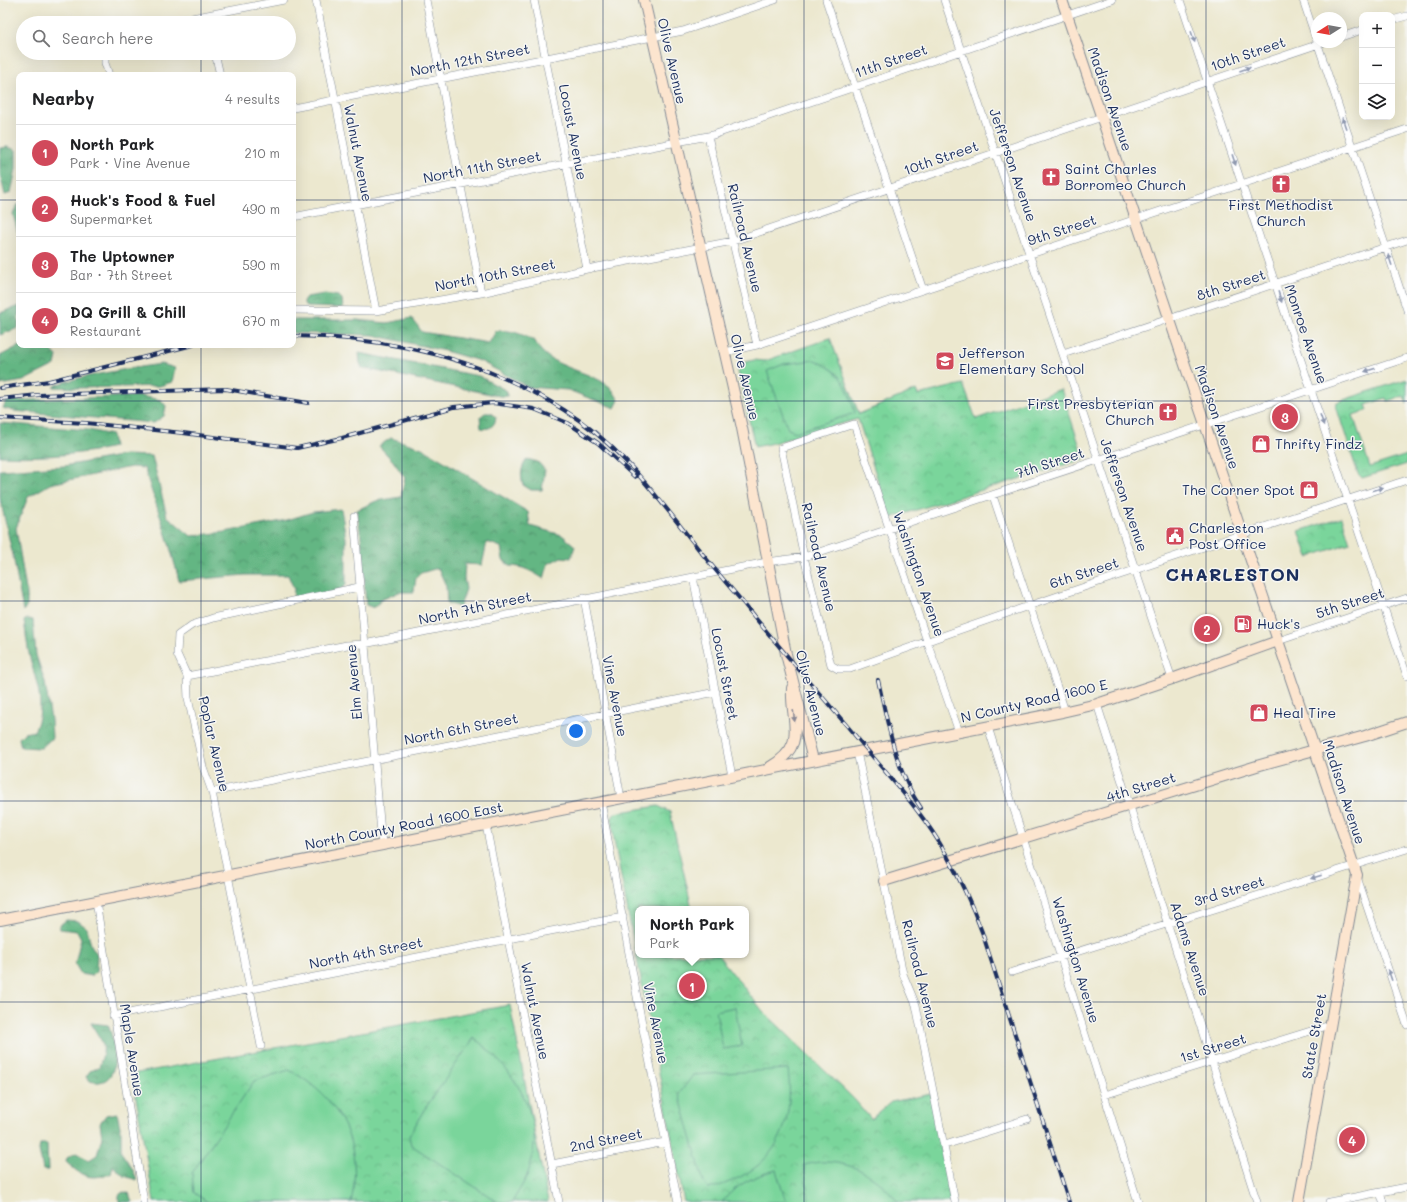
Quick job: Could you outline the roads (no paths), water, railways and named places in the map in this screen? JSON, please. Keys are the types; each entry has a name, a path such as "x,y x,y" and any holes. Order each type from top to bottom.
{"street":[{"path":"203,16 284,0"},
{"name":"Walnut Avenue","path":"316,0 334,100 376,311"},
{"path":"426,0 481,293"},
{"name":"Locust Avenue","path":"534,0 587,270"},
{"name":"Olive Avenue","path":"644,0 748,455 767,562 786,654 813,760"},
{"name":"North 12th Street","path":"296,107 682,32 775,0"},
{"path":"826,0 923,290"},
{"name":"Jefferson Avenue","path":"944,0 1172,679"},
{"name":"Madison Avenue","path":"1062,0 1407,1025"},
{"name":"11th Street","path":"676,142 708,136 1112,0"},
{"name":"Monroe Avenue","path":"1180,0 1407,676"},
{"path":"1303,0 1311,23"},
{"path":"1395,19 1407,16"},
{"path":"1347,35 1359,31"},
{"name":"10th Street","path":"700,247 733,241 996,154 1311,46"},
{"path":"1319,48 1407,310"},
{"path":"105,60 108,72"},
{"path":"217,60 219,72"},
{"name":"9th Street","path":"725,352 757,345 1407,129"},
{"name":"Railroad Avenue","path":"708,136 757,345"},
{"name":"North 11th Street","path":"296,216 676,142"},
{"name":"8th Street","path":"1063,354 1407,240"},
{"name":"North 10th Street","path":"296,310 376,311 481,293 700,247"},
{"name":"7th Street","path":"767,562 804,557 890,530 1407,358"},
{"name":"Washington Avenue","path":"781,448 854,424 959,732"},
{"name":"Railroad Avenue","path":"781,448 804,557 831,665 838,669"},
{"name":"6th Street","path":"838,669 850,669 1030,605 1407,480"},
{"path":"992,496 1065,711"},
{"name":"Elm Avenue","path":"354,516 382,845"},
{"name":"North 7th Street","path":"187,676 347,645 364,644 584,598 767,562"},
{"name":"Locust Street","path":"693,577 732,776"},
{"name":"Poplar Avenue","path":"261,1046 212,792 203,768 188,698 187,676 177,654 178,635 192,625 213,618 359,587"},
{"name":"Vine Avenue","path":"584,598 621,798"},
{"name":"5th Street","path":"1278,641 1407,598"},
{"name":"N County Road 1600 E","path":"813,760 988,727 1097,704 1278,641"},
{"path":"765,770 779,761 794,743 796,735 791,702 793,678"},
{"name":"North 6th Street","path":"212,792 716,692"},
{"name":"Adams Avenue","path":"1097,704 1169,923 1257,1202"},
{"name":"4th Street","path":"884,881 1407,722"},
{"name":"Washington Avenue","path":"988,727 1138,1202"},
{"name":"Railroad Avenue","path":"857,752 903,974 916,1005 945,1144 955,1202"},
{"name":"North County Road 1600 East","path":"0,920 813,760"},
{"name":"Vine Avenue","path":"601,802 665,1142 678,1202"},
{"name":"Walnut Avenue","path":"486,825 559,1202"},
{"name":"3rd Street","path":"1012,972 1169,923 1355,870 1407,849"},
{"name":"State Street","path":"1299,1202 1355,870"},
{"name":"Maple Avenue","path":"96,901 113,1016 144,1202"},
{"name":"North 4th Street","path":"113,1016 623,916"},
{"name":"1st Street","path":"1104,1095 1330,1025"},
{"path":"945,1144 1027,1119"},
{"name":"2nd Street","path":"552,1164 665,1142"},
{"path":"1329,1202 1407,1187"},
{"path":"1380,1192 1382,1202"}],"railway":[{"path":"296,336 329,337 399,346 468,364 533,392 564,410 599,436 630,465 769,635 905,795 927,824 946,854 966,892 982,932 1069,1202"},
{"path":"0,388 49,381 181,348"},
{"path":"0,399 38,395 226,389 308,403"},
{"path":"0,418 86,423 183,433 297,448 342,438 454,407 493,403 534,409 568,423 598,443 635,477"},
{"path":"878,680 889,730 899,762 912,793 921,808"}],"place":[{"name":"Saint Charles Borromeo Church","path":"1051,177"},
{"name":"First Methodist Church","path":"1281,184"},
{"name":"Jefferson Elementary School","path":"945,361"},
{"name":"First Presbyterian Church","path":"1168,412"},
{"name":"The Uptowner","path":"1285,417"},
{"name":"Thrifty Findz","path":"1261,444"},
{"name":"The Corner Spot","path":"1309,490"},
{"name":"Charleston Post Office","path":"1175,536"},
{"name":"Huck's","path":"1243,624"},
{"name":"Huck's Food & Fuel","path":"1207,629"},
{"name":"Heal Tire","path":"1259,713"},
{"name":"North Park","path":"692,986"},
{"name":"DQ Grill & Chill","path":"1352,1140"}],"district":[{"name":"CHARLESTON","path":"1233,575"}]}
